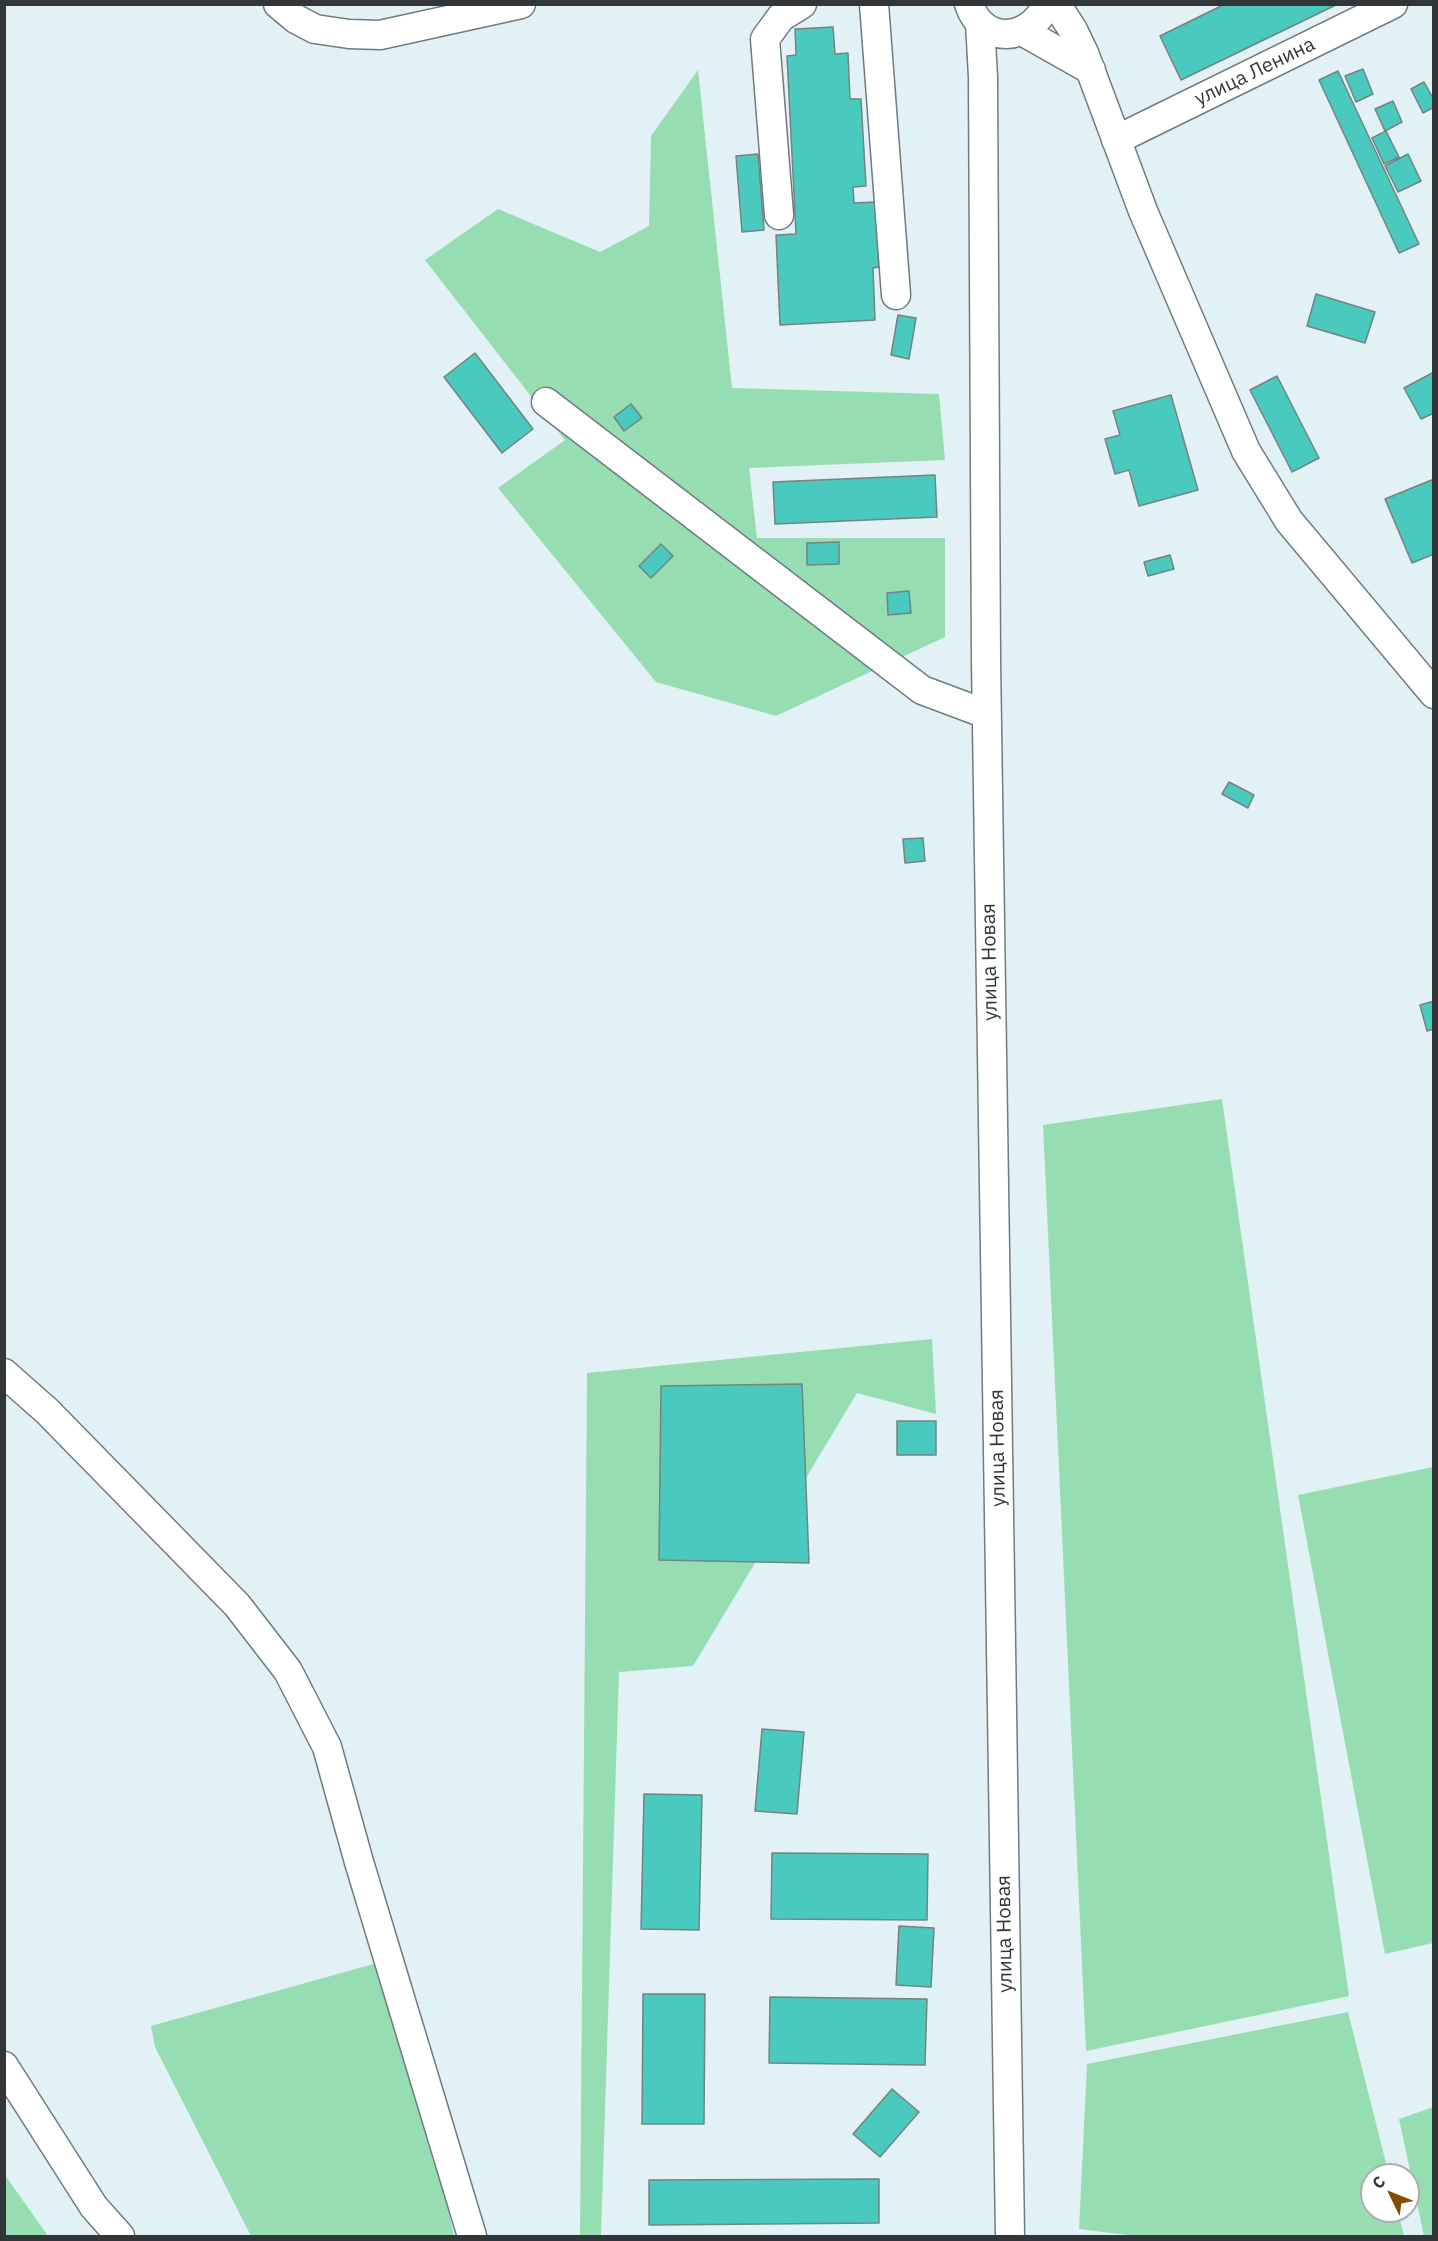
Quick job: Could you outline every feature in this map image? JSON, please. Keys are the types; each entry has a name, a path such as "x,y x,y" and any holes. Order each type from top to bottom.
{"street":[{"path":"278,4 296,19 315,28 380,35 521,4"},
{"path":"778,215 765,39 781,17 802,4"},
{"path":"874,4 896,295"},
{"path":"994,23 1035,23 1047,4"},
{"path":"1056,4 1073,30 1091,70 1143,211 1246,451 1289,521 1434,694"},
{"name":"улица Ленина","path":"1116,140 1393,4"},
{"path":"994,23 1091,70"},
{"name":"улица Новая","path":"994,23 983,77 986,714 1010,2236"},
{"path":"546,402 922,690 986,714"},
{"path":"4,1373 47,1411 237,1605 288,1671 327,1747 359,1862 472,2236"},
{"path":"4,2066 94,2207 120,2236"}],"green space":[{"path":"698,70 732,388 939,394 945,460 749,468 757,538 945,538 945,637 776,716 656,682 498,488 565,440 425,260 498,209 600,252 649,226 651,136"},
{"path":"1222,1099 1349,1996 1086,2051 1043,1125"},
{"path":"932,1339 936,1414 857,1393 693,1666 619,1672 601,2236 580,2236 587,1373"},
{"path":"1433,1467 1433,1943 1385,1954 1298,1495"},
{"path":"377,1963 444,2190 454,2236 251,2236 155,2047 151,2026"},
{"path":"1348,2012 1386,2163 1360,2163 1360,2223 1401,2223 1404,2236 1136,2236 1079,2229 1087,2064"},
{"path":"1433,2107 1433,2236 1424,2236 1420,2217 1420,2163 1408,2163 1399,2119"},
{"path":"5,2175 48,2236 5,2236"}],"building":[{"path":"1225,4 1338,4 1181,80 1160,36"},
{"path":"833,27 835,54 848,53 850,99 861,99 866,186 853,187 854,203 876,202 879,267 873,268 875,320 780,325 776,235 796,234 787,56 796,55 795,29"},
{"path":"1363,69 1373,94 1356,102 1345,76"},
{"path":"1338,71 1419,244 1399,253 1319,80"},
{"path":"1424,82 1434,100 1434,107 1423,113 1411,89"},
{"path":"1393,101 1402,122 1385,131 1375,109"},
{"path":"1386,131 1399,157 1384,164 1372,138"},
{"path":"758,154 764,230 742,232 736,156"},
{"path":"1408,154 1421,181 1398,192 1385,166"},
{"path":"1316,294 1375,312 1365,343 1307,326"},
{"path":"898,315 916,318 909,359 891,355"},
{"path":"475,353 533,429 502,453 444,377"},
{"path":"1434,372 1434,413 1421,419 1404,388"},
{"path":"1277,376 1319,458 1292,472 1250,390"},
{"path":"1171,395 1198,490 1139,506 1129,470 1115,474 1105,439 1120,435 1113,411"},
{"path":"631,404 642,418 624,431 614,417"},
{"path":"935,475 937,517 775,524 773,482"},
{"path":"1434,479 1434,554 1412,563 1385,499"},
{"path":"839,542 839,564 807,565 807,543"},
{"path":"661,544 673,556 651,578 639,566"},
{"path":"1170,555 1174,569 1148,576 1144,562"},
{"path":"909,591 911,613 888,615 887,593"},
{"path":"1229,782 1254,795 1248,808 1222,794"},
{"path":"923,838 925,861 905,863 903,839"},
{"path":"1434,1001 1434,1029 1427,1031 1420,1005"},
{"path":"802,1384 809,1563 659,1560 661,1386"},
{"path":"897,1421 936,1421 936,1455 897,1455"},
{"path":"762,1729 804,1732 797,1814 755,1811"},
{"path":"644,1794 702,1795 699,1930 641,1929"},
{"path":"772,1853 928,1854 927,1920 771,1919"},
{"path":"899,1926 934,1928 931,1987 896,1985"},
{"path":"643,1994 705,1994 704,2124 642,2124"},
{"path":"770,1997 927,1999 925,2065 769,2063"},
{"path":"892,2089 919,2112 880,2157 853,2134"},
{"path":"879,2179 879,2223 649,2225 649,2180"}]}
